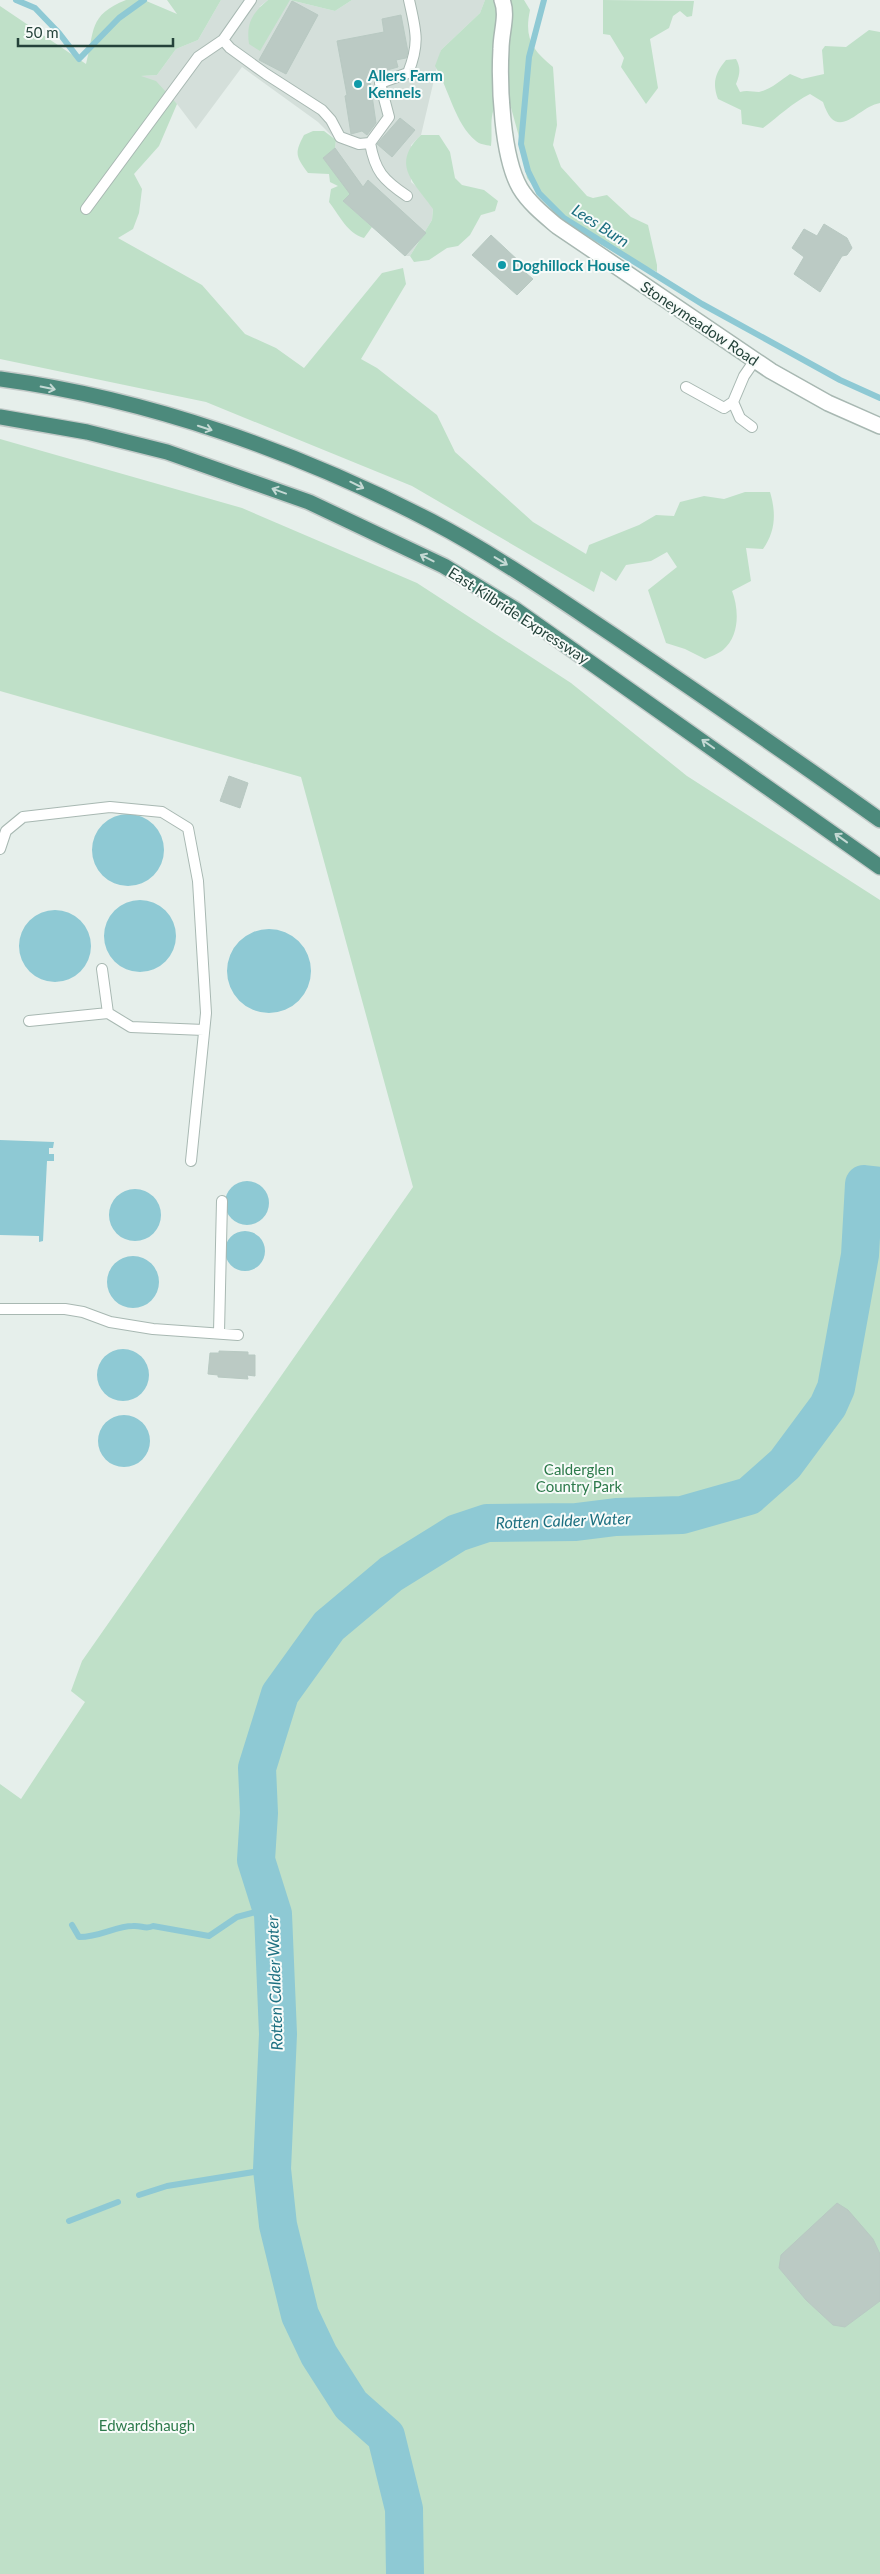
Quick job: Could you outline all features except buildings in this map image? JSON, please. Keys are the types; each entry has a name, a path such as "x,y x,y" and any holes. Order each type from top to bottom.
{"highway":[{"path":"0,379 127,404 260,446 337,475 431,521 516,570 743,723 880,820"},
{"name":"East Kilbride Expressway","path":"0,417 87,432 167,452 309,502 444,566 516,610 880,867"}],"street":[{"name":"Stoneymeadow Road","path":"502,0 506,10 501,38 500,76 510,159 520,188 535,207 557,226 755,360 828,403 880,426"}],"lane":[{"path":"86,209 198,57 223,40 251,0"},
{"path":"407,196 382,177 374,165 370,143 389,118 380,82 408,74 416,54 416,33 409,0"},
{"path":"223,40 230,48 266,74 322,110 331,120 340,137 359,144 370,143"},
{"path":"686,387 724,408 733,402 744,376 755,360"},
{"path":"733,402 740,418 752,427"},
{"path":"0,849 6,831 23,817 110,807 162,812 188,828 198,881 206,1013 191,1161"},
{"path":"102,970 108,1013"},
{"path":"29,1021 108,1013 131,1026 204,1030"},
{"path":"219,1332 222,1201"},
{"path":"0,1309 65,1309 83,1312 110,1322 153,1329 219,1332 238,1335"}],"shaded area":[{"path":"221,0 268,0 259,7 290,0 335,11 352,0 485,0 480,13 441,50 421,135 411,145 411,182 433,208 432,220 410,256 405,256 343,201 349,185 345,188 323,158 335,148 336,140 318,122 242,67 196,129 177,104 139,76 157,75 176,49 198,40"}],"green space":[{"path":"126,0 144,0 177,14 167,0 221,0 198,40 176,49 157,75 141,76 156,81 177,104 159,146 134,174 142,189 139,213 133,229 118,238 202,285 245,334 276,348 304,368 382,273 403,268 406,284 361,359 377,368 437,415 455,452 533,522 586,554 589,545 639,525 656,515 674,516 680,502 704,496 724,499 745,492 770,492 774,514 773,528 763,549 746,548 751,581 732,591 737,614 735,630 729,644 723,650 705,659 685,649 666,643 648,590 677,567 667,552 651,561 626,565 616,581 601,571 594,592 412,486 206,402 0,359 0,6 86,64 95,25 99,18 114,6"},
{"path":"268,0 290,0 260,51 249,44 248,31 254,14"},
{"path":"290,0 352,0 335,11"},
{"path":"485,0 524,0 530,10 528,28 531,43 553,67 557,125 553,145 561,167 587,196 593,198 607,195 631,217 648,225 657,272 582,235 559,219 527,178 521,144 510,104 498,100 495,106 492,117 491,146 477,142 457,116 435,66 441,50 480,13"},
{"path":"603,0 694,1 692,16 687,17 680,11 673,16 669,28 650,39 658,88 646,104 621,67 624,58 610,35 603,34"},
{"path":"869,30 880,32 880,103 848,120 835,121 829,115 823,102 810,94 763,128 742,124 741,110 718,99 715,88 716,78 719,69 726,60 736,59 738,62 739,71 736,84 740,92 759,92 771,87 790,74 802,79 824,74 822,50 825,46 846,47"},
{"path":"313,131 324,131 336,140 335,148 323,158 345,187 349,185 352,192 343,201 372,227 364,238 353,233 329,202 331,189 338,186 330,182 329,174 308,173 299,159 298,151 304,135"},
{"path":"421,135 439,135 450,152 455,178 462,185 484,190 498,201 495,211 481,215 470,235 458,246 447,248 429,260 414,262 410,256 432,220 433,209 413,182 406,164 407,155"},
{"name":"Calderglen Country Park","path":"0,439 242,508 417,583 571,683 687,776 880,900 880,2574 0,2574 0,1784 21,1799 85,1702 71,1691 82,1661 413,1187 301,777 0,691"}],"water":[{"path":"128,814 148,820 158,830 164,850 158,870 148,880 128,886 108,880 98,870 92,850 98,830 108,820"},
{"path":"140,900 160,906 170,916 176,936 170,956 160,966 140,972 120,966 110,956 104,936 110,916 120,906"},
{"path":"55,910 75,916 85,926 91,946 85,966 75,976 55,982 35,976 25,966 19,946 25,926 35,916"},
{"path":"269,929 285,932 299,941 308,955 311,971 308,987 299,1001 285,1010 269,1013 253,1010 239,1001 230,987 227,971 230,955 239,941 253,932"},
{"path":"0,1140 54,1142 53,1148 49,1148 49,1154 54,1154 54,1161 47,1161 43,1241 39,1242 39,1236 0,1235"},
{"path":"247,1181 259,1185 265,1191 269,1203 265,1215 259,1221 247,1225 235,1221 229,1215 225,1203 229,1191 235,1185"},
{"path":"130,1189 140,1189 154,1196 161,1210 161,1220 154,1234 140,1241 130,1241 120,1237 113,1230 109,1220 109,1210 113,1200 120,1193"},
{"path":"245,1231 259,1237 265,1251 259,1265 245,1271 231,1265 225,1251 231,1237"},
{"path":"128,1256 138,1256 152,1263 159,1277 159,1287 152,1301 138,1308 128,1308 118,1304 111,1297 107,1287 107,1277 111,1267 118,1260"},
{"path":"118,1349 128,1349 142,1356 149,1370 149,1380 142,1394 128,1401 118,1401 108,1397 101,1390 97,1380 97,1370 101,1360 108,1353"},
{"path":"119,1415 129,1415 143,1422 150,1436 150,1446 143,1460 129,1467 119,1467 109,1463 102,1456 98,1446 98,1436 102,1426 109,1419"}],"waterway":[{"name":"Lees Burn","path":"16,0 35,8 59,33 79,59 119,18 144,0"},
{"name":"Lees Burn","path":"544,0 529,57 521,144 528,171 539,193 564,218 702,304 840,380 880,398"},
{"name":"Rotten Calder Water","path":"405,2574 404,2509 386,2436 351,2405 319,2355 300,2315 278,2225 272,2169 278,2034 273,1914 256,1860 259,1813 257,1768 280,1694 329,1626 391,1574 457,1533 487,1523 576,1522 616,1517 682,1515 749,1496 785,1464 828,1406 836,1388 860,1255 864,1184 880,1186"},
{"path":"72,1925 79,1937 87,1937 126,1926 148,1928 153,1926 209,1936 237,1917 271,1908"},
{"path":"139,2195 167,2186 272,2169"},
{"path":"69,2221 118,2202"}],"place":[{"name":"Allers Farm Kennels","path":"358,84"},
{"name":"Doghillock House","path":"502,265"}],"park label":[{"name":"Edwardshaugh","path":"147,2425"}]}
